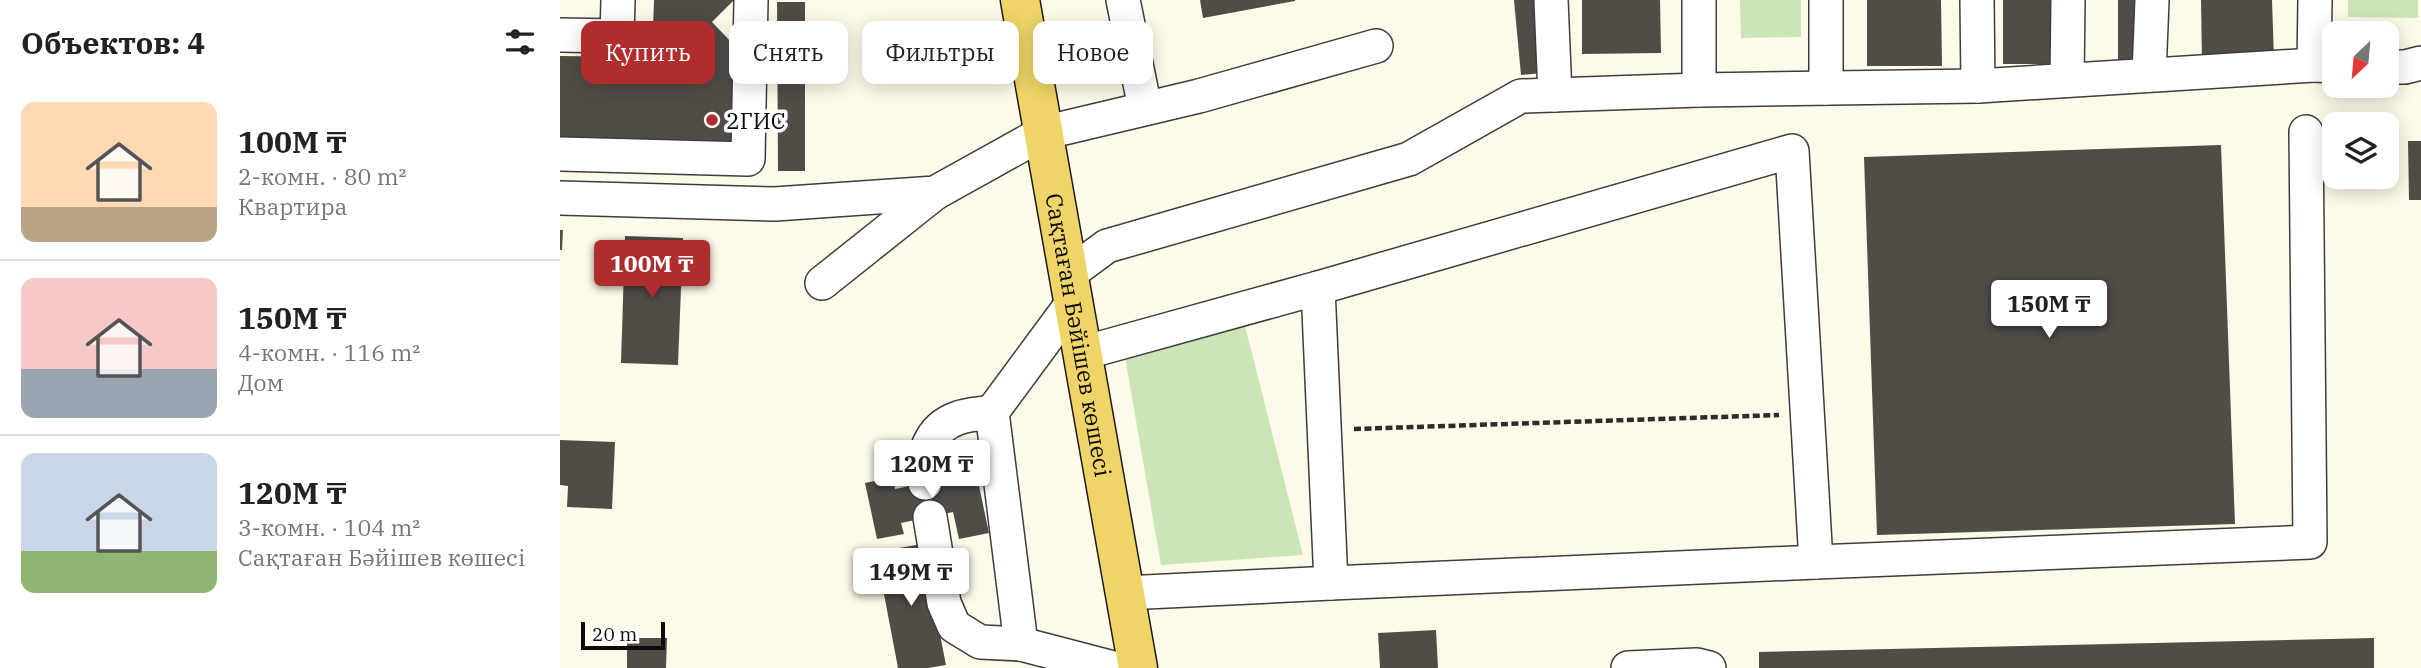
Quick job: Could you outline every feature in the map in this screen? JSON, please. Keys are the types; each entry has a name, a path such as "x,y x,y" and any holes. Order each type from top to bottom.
{"main road":[{"name":"Сақтаған Бәйішев көшесі","path":"1020,0 1138,668"}],"lane":[{"path":"560,35 617,36 618,0"},
{"path":"560,153 748,159 751,0"},
{"path":"1123,0 1145,108"},
{"path":"1551,0 1555,95"},
{"path":"1699,0 1699,90"},
{"path":"1826,0 1826,88"},
{"path":"1977,0 1978,86"},
{"path":"2067,80 2068,0"},
{"path":"2149,75 2152,0"},
{"path":"2315,0 2322,51"},
{"path":"822,283 936,193 1044,132 1199,96 1376,46"},
{"path":"2399,67 2421,63"},
{"path":"1021,644 992,412 1071,287 1107,246 1409,159 1521,96 1699,90 1978,86 2322,65"},
{"path":"1125,593 2310,542 2306,132"},
{"path":"1083,353 1792,151 1816,562"},
{"path":"560,198 775,204 936,193"},
{"path":"1318,288 1331,583"},
{"path":"925,483 923,469 931,437 956,418 992,412"},
{"path":"930,517 944,603 954,626 980,642 1021,644 1114,668"},
{"path":"1628,668 1697,665 1709,668"}],"path":[{"path":"1324,430 1807,414"}],"green space":[{"path":"1740,0 1801,0 1801,37 1741,38"},
{"path":"2348,0 2418,0 2418,18 2348,17"},
{"path":"1244,322 1303,555 1161,565 1125,357"}],"building":[{"path":"654,0 734,0 713,21 653,21"},
{"path":"1200,0 1295,0 1295,1 1203,18"},
{"path":"1514,0 1539,0 1544,73 1521,75"},
{"path":"1582,0 1660,0 1661,53 1582,54"},
{"path":"1867,0 1941,0 1942,66 1867,66"},
{"path":"2003,0 2053,0 2052,64 2003,64"},
{"path":"2118,0 2141,0 2142,64 2118,64"},
{"path":"2201,0 2272,0 2274,59 2202,61"},
{"path":"777,2 805,2 805,21 777,21"},
{"path":"715,25 729,40 729,84 733,84 732,145 560,140 560,56 581,56 581,84 715,84"},
{"path":"777,84 805,84 805,171 778,171"},
{"path":"2408,141 2421,141 2421,200 2409,200"},
{"path":"2221,145 2235,524 1877,535 1864,157"},
{"path":"560,230 563,230 562,250 560,250"},
{"path":"625,236 683,238 678,365 621,363"},
{"path":"560,440 615,442 612,509 567,507 568,486 560,485"},
{"path":"971,448 989,533 959,539 953,512 901,523 904,534 877,539 865,483 893,477 895,489 948,478 943,453"},
{"path":"922,544 946,665 898,668 876,552"},
{"path":"1436,630 1438,668 1380,668 1378,633"},
{"path":"627,638 667,638 666,668 627,668"},
{"path":"2374,638 2374,668 1759,668 1759,652"}],"place":[{"name":"2ГИС","path":"712,120"}]}
